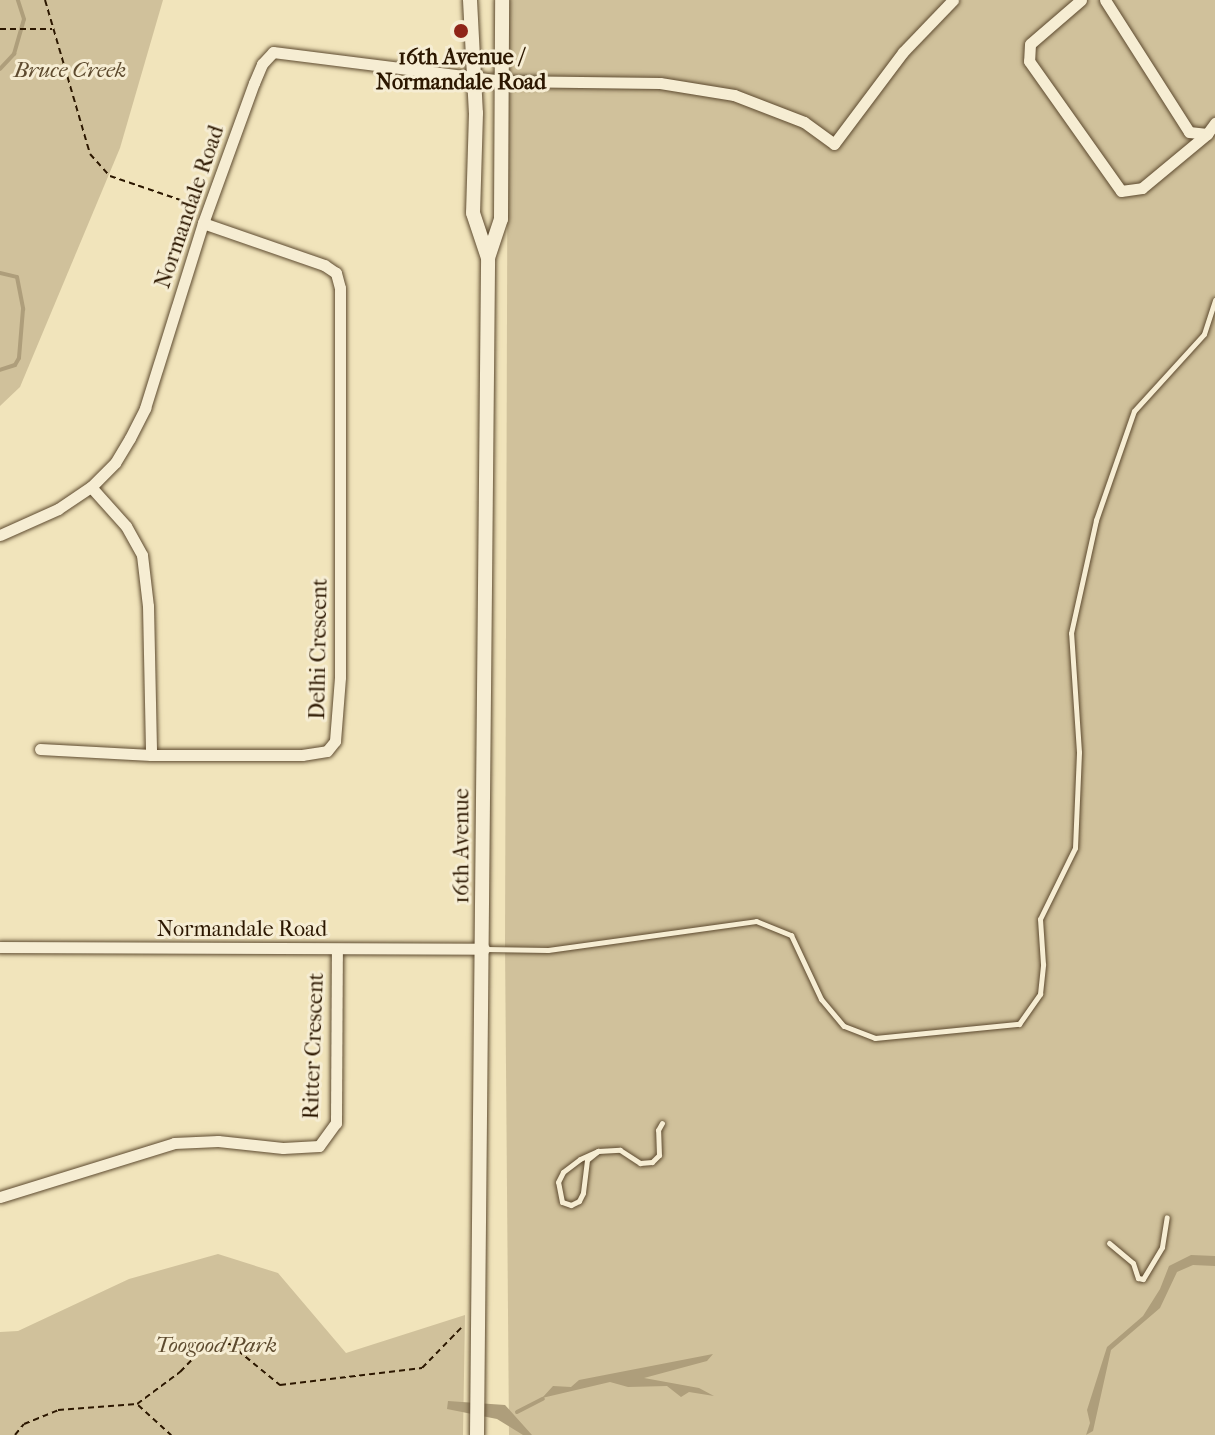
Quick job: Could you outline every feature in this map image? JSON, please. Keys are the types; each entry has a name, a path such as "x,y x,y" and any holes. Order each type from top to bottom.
{"main road":[{"name":"16th Avenue","path":"470,0 476,113 473,213 488,258"},
{"name":"16th Avenue","path":"477,1435 484,949 488,258 501,219 502,0"}],"street":[{"name":"Normandale Road","path":"0,535 58,509 91,487 115,463 145,408 208,209 254,83 262,64 273,52 501,81 660,83 734,95 804,122 834,144 903,52 953,0"},
{"path":"1081,0 1030,44 1029,61 1121,191 1142,188 1207,134 1215,123"},
{"path":"1105,0 1189,132 1207,134"},
{"name":"Delhi Crescent","path":"151,755 318,754 327,751 335,741 338,726 340,288 336,273 324,265 203,223"},
{"path":"40,749 151,755 148,606 142,555 126,526 91,487"},
{"name":"Normandale Road","path":"0,947 337,951 484,949"},
{"name":"Ritter Crescent","path":"0,1197 174,1143 218,1141 283,1148 319,1146 336,1123 337,951"}],"lane":[{"path":"484,949 548,950 756,921 791,935 821,999 844,1026 854,1030 875,1038 1019,1024 1040,994 1043,964 1040,919 1075,848 1079,752 1071,633 1096,520 1134,411 1204,334 1215,300"},
{"path":"598,1151 587,1160 579,1201 571,1205 562,1202 558,1182 563,1172 598,1151 620,1150 640,1163 652,1162 659,1155 658,1130 662,1123"},
{"path":"1109,1243 1133,1263 1138,1278 1143,1279 1162,1247 1167,1217"}],"path":[{"path":"45,0 90,154 110,176 208,209"},
{"path":"0,29 53,29"},
{"path":"15,1435 24,1424 58,1410 137,1404 180,1372 207,1344 230,1344 250,1364 280,1385 422,1368 461,1328"},
{"path":"137,1404 171,1435"}],"green space":[{"name":"Bruce Creek","path":"0,0 163,0 120,148 20,387 0,406"},
{"path":"508,0 1215,0 1215,1435 509,1435 505,944"},
{"name":"Toogood Park","path":"218,1254 278,1273 346,1353 465,1315 463,1435 0,1435 0,1332 18,1331 129,1279"}],"shaded area":[{"path":"1191,1255 1215,1256 1215,1266 1193,1265 1177,1272 1160,1308 1111,1350 1093,1431 1086,1435 1090,1423 1087,1410 1107,1347 1143,1316 1160,1289 1169,1266"},
{"path":"713,1354 707,1361 644,1378 699,1388 714,1396 689,1392 681,1397 667,1386 628,1387 610,1382 542,1398 553,1386 571,1387 579,1380"},
{"path":"448,1401 505,1405 532,1435 523,1435 497,1419 447,1409"}],"waterway":[{"path":"0,69 14,54 24,19 18,0"},
{"path":"0,273 17,277 23,309 19,358 15,365 0,370"},
{"path":"517,1412 543,1399"}],"place":[{"name":"16th Avenue / Normandale Road","path":"461,31"}]}
